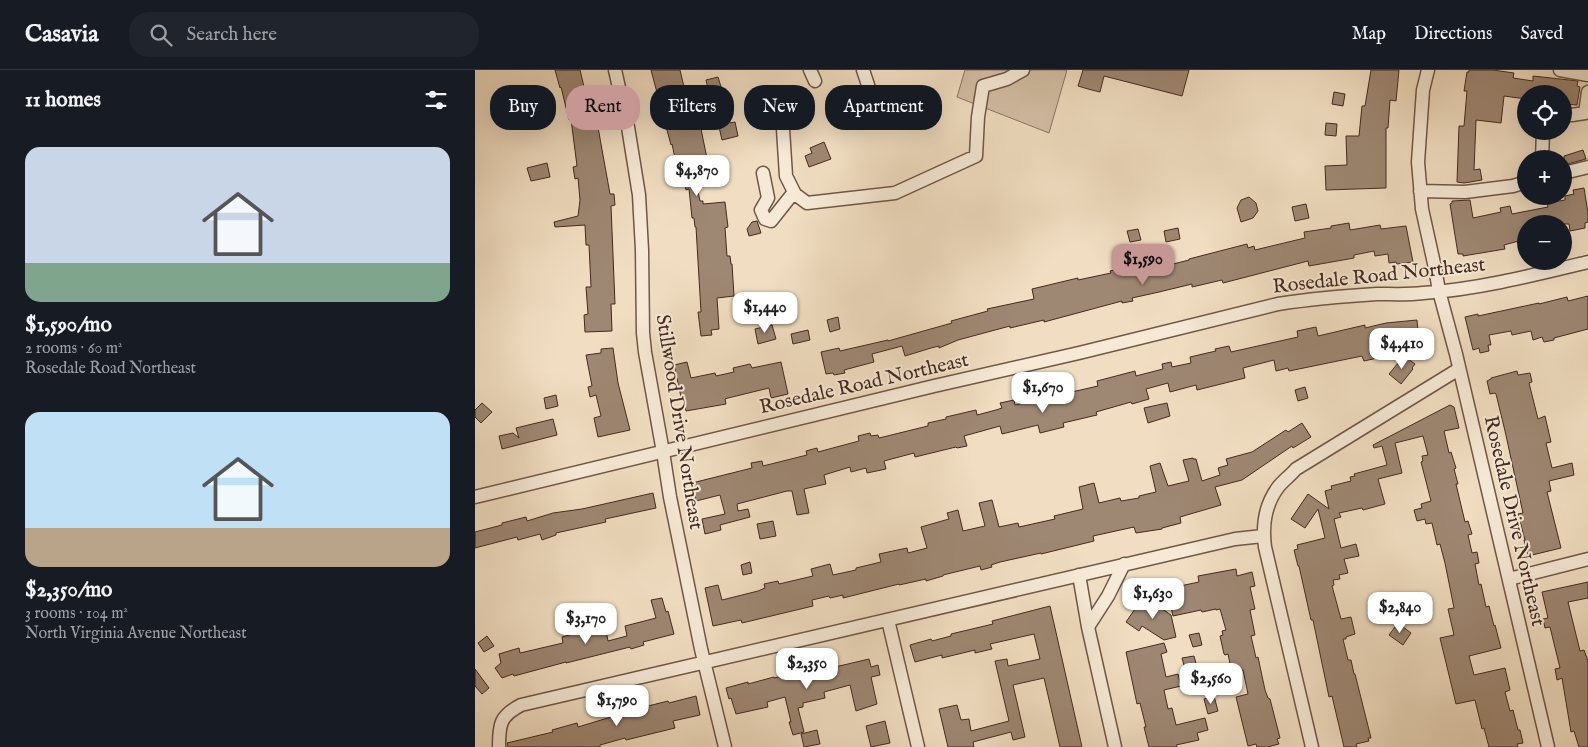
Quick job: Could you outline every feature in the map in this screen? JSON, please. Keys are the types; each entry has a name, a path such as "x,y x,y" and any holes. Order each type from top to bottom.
{"street":[{"name":"Stillwood Drive Northeast","path":"615,70 637,175 641,225 643,342 670,497 704,662 725,747"},
{"path":"863,70 868,85"},
{"path":"783,130 786,176 794,192 807,203 895,192 976,156 978,117 983,86 1007,79 1023,70"},
{"name":"Rosedale Drive Northeast","path":"1428,70 1423,90 1418,162 1422,209 1440,297 1459,368 1549,747"},
{"path":"1560,70 1588,75"},
{"path":"1572,115 1585,113 1588,92"},
{"path":"1572,171 1588,167"},
{"path":"763,173 768,198 761,210 765,219 771,221 794,192"},
{"path":"1420,191 1465,192 1517,185"},
{"name":"Rosedale Road Northeast","path":"475,497 1278,304 1377,294 1423,293 1440,297 1588,262"},
{"path":"1312,747 1263,536 1265,516 1273,496 1280,485 1296,468 1459,368"},
{"path":"499,747 501,721 509,711 521,705 1124,564 1235,539 1263,536"},
{"path":"1509,579 1588,559"},
{"path":"1088,627 1108,596 1124,564"},
{"path":"1079,575 1088,627 1115,747"},
{"path":"888,620 918,747"}],"shaded area":[{"path":"965,70 1067,70 1049,133 957,97"}],"building":[{"path":"555,70 580,70 584,85 566,85 566,108"},
{"path":"651,70 680,70 684,85 655,85"},
{"path":"1083,70 1189,70 1182,96 1104,76 1100,92 1088,89 1078,86"},
{"path":"1371,70 1399,70 1396,101 1390,100 1388,128 1386,128 1386,188 1326,190 1325,166 1347,165 1346,136 1359,136 1362,106 1365,106"},
{"path":"1469,70 1493,70 1514,73 1513,78 1533,81 1533,76 1578,81 1577,86 1580,87 1577,105 1572,105 1572,85 1517,85 1517,98 1504,96 1501,123 1476,120 1474,170 1480,169 1482,180 1464,183 1457,182 1459,126 1464,126 1467,91 1464,91 1467,72"},
{"path":"718,77 720,85 707,85 706,80"},
{"path":"1334,92 1345,94 1343,106 1332,104"},
{"path":"735,122 738,136 722,140 720,130 734,130"},
{"path":"1326,123 1337,124 1336,136 1325,135"},
{"path":"572,130 598,130 610,194 614,194 615,205 611,206 615,304 611,304 612,331 585,332 584,315 588,314 586,287 591,287 589,245 586,245 585,225 555,227 554,222 578,216 580,200 578,178 575,179 573,167 577,166"},
{"path":"667,130 701,130 711,178 696,182 700,201 703,201 703,204 725,202 728,227 725,228 727,256 730,256 732,264 734,296 717,298 719,329 711,330 712,335 701,336 698,312 701,312 696,227 694,218 692,218 689,189 686,190 684,181 680,182"},
{"path":"824,142 831,159 809,167 805,156 812,153 810,148"},
{"path":"1583,150 1586,159 1572,163 1572,153"},
{"path":"547,163 550,177 531,181 527,168"},
{"path":"1584,188 1588,213 1588,222 1585,223 1585,228 1572,231 1572,215 1517,215 1517,241 1504,245 1505,249 1463,256 1463,254 1458,254 1450,204 1452,201 1470,200 1473,218 1501,212 1500,208 1510,206 1512,214 1548,207 1548,205 1572,205 1573,190"},
{"path":"1249,197 1256,203 1258,211 1253,218 1241,222 1237,208 1241,200"},
{"path":"1306,204 1309,218 1295,221 1292,207"},
{"path":"757,221 761,233 749,236 747,229 752,222"},
{"path":"1349,223 1350,230 1380,225 1381,229 1406,226 1413,262 1389,263 1388,254 1375,256 1374,251 1354,255 1354,258 1309,266 1308,261 1223,283 1222,280 1192,287 1192,284 1132,298 1133,301 1122,303 1122,301 1044,322 1044,320 1010,328 1010,326 958,340 939,348 939,346 905,356 902,346 872,354 874,362 844,370 845,373 826,374 821,352 839,348 840,351 888,341 952,323 951,321 988,311 987,309 1034,299 1032,289 1078,278 1078,280 1111,273 1110,271 1151,261 1153,269 1247,244 1248,248 1254,246 1255,250 1305,238 1304,232"},
{"path":"1178,228 1180,239 1166,242 1164,231"},
{"path":"1138,229 1141,240 1130,242 1127,231"},
{"path":"1588,296 1588,329 1544,342 1542,337 1533,340 1531,331 1512,335 1511,331 1489,335 1491,345 1488,345 1489,351 1480,353 1479,348 1473,350 1465,317 1478,314 1478,316 1567,297 1568,301"},
{"path":"838,317 840,329 830,332 827,320"},
{"path":"1417,320 1418,331 1415,331 1416,343 1411,343 1411,346 1394,348 1402,354 1364,361 1362,356 1289,371 1288,368 1276,371 1274,360 1243,368 1245,378 1197,390 1196,385 1170,392 1168,383 1146,389 1149,399 1096,412 1097,415 1063,423 1064,427 1040,433 1038,425 1002,434 1000,426 964,436 967,446 915,457 914,453 884,461 886,469 867,473 866,468 851,472 850,467 824,475 826,484 804,489 809,513 797,515 792,491 737,504 738,511 748,509 750,517 720,525 721,530 705,534 702,519 725,514 720,495 696,501 692,483 752,468 751,463 762,461 763,466 807,455 806,451 817,448 818,452 859,441 858,436 870,433 871,436 878,435 879,438 928,426 928,423 946,419 946,417 976,410 977,415 996,410 1002,408 1000,403 1014,400 1015,405 1098,386 1097,381 1135,371 1136,376 1163,369 1162,364 1171,362 1172,367 1191,363 1190,357 1216,351 1215,349 1229,346 1231,352 1298,337 1297,331 1316,327 1318,336 1365,325 1365,328 1386,323"},
{"path":"772,325 776,339 758,344 755,329"},
{"path":"808,330 810,340 793,344 791,334"},
{"path":"613,348 618,383 630,430 598,437 594,418 601,416 596,395 590,397 588,387 592,386 586,355 601,353 601,349"},
{"path":"1404,356 1415,364 1401,384 1389,374"},
{"path":"687,362 691,378 715,373 716,376 734,372 733,368 750,364 752,368 781,362 788,394 771,398 769,388 725,399 726,404 686,411 674,365"},
{"path":"1517,371 1518,375 1530,373 1532,382 1529,383 1538,419 1545,416 1551,442 1546,443 1552,468 1572,463 1574,475 1549,481 1551,491 1547,492 1561,548 1528,556 1518,514 1523,513 1505,431 1496,394 1490,394 1487,381 1491,378"},
{"path":"1305,387 1308,398 1298,401 1295,390"},
{"path":"556,395 558,406 546,409 544,398"},
{"path":"482,403 492,412 481,423 475,417 475,410"},
{"path":"1167,403 1170,416 1148,423 1144,408"},
{"path":"1450,405 1454,407 1459,428 1444,431 1449,453 1451,452 1456,468 1454,469 1458,484 1456,484 1465,522 1468,521 1472,534 1468,535 1472,553 1477,552 1479,563 1475,564 1479,585 1481,584 1486,607 1489,606 1501,648 1469,656 1474,675 1505,668 1510,690 1505,692 1510,711 1513,710 1523,743 1517,744 1518,747 1489,747 1484,728 1482,729 1475,700 1456,704 1440,638 1454,635 1448,609 1454,608 1445,563 1440,544 1437,545 1432,523 1426,524 1425,519 1417,521 1414,510 1422,508 1421,504 1431,501 1421,462 1423,461 1422,456 1428,455 1423,436 1395,443 1402,473 1378,479 1385,504 1363,510 1362,508 1339,513 1341,517 1334,519 1341,548 1356,544 1359,556 1344,559 1348,573 1339,575 1340,579 1333,580 1334,585 1332,586 1341,619 1351,617 1355,634 1343,639 1348,660 1351,660 1355,674 1371,738 1368,738 1369,741 1356,744 1357,747 1344,747 1332,696 1329,697 1313,620 1311,620 1294,550 1298,549 1297,545 1325,538 1318,509 1305,528 1291,519 1308,494 1329,509 1325,491 1332,489 1331,486 1351,481 1350,477 1355,476 1354,474 1387,465 1382,446 1374,448 1373,445"},
{"path":"553,419 557,435 502,449 499,436 513,433 519,438 516,428"},
{"path":"1302,423 1311,437 1293,448 1292,446 1242,480 1215,487 1221,505 1180,517 1181,523 1162,529 1136,533 1134,527 1093,536 1094,541 1000,562 991,565 992,567 981,570 980,566 926,581 926,579 899,584 843,598 843,595 830,598 829,596 812,600 813,606 742,623 741,620 713,626 705,588 718,585 722,600 758,591 765,588 764,584 778,581 779,584 813,576 811,569 830,564 833,575 856,570 856,568 881,562 879,554 907,548 908,553 927,548 921,527 949,519 947,513 958,510 963,531 985,526 979,503 992,500 999,527 1018,523 1019,527 1055,519 1054,516 1083,509 1079,487 1094,483 1099,503 1120,498 1121,501 1139,498 1139,496 1156,492 1150,466 1160,463 1168,486 1189,481 1183,460 1193,458 1196,459 1202,481 1220,475 1218,468 1228,465 1226,459 1252,452 1286,430 1288,432"},
{"path":"653,493 656,508 605,519 606,522 556,533 556,535 542,540 540,534 518,540 517,537 475,548 475,532 502,525 502,523 526,517 527,521 553,513 582,509"},
{"path":"773,521 776,536 760,539 757,524"},
{"path":"750,562 752,573 743,575 741,565"},
{"path":"1236,569 1237,576 1252,572 1255,586 1250,587 1255,609 1250,610 1255,635 1251,636 1280,738 1277,739 1279,744 1267,747 1257,747 1256,744 1248,746 1236,697 1248,694 1243,670 1232,673 1228,654 1224,654 1220,636 1223,635 1222,631 1226,630 1220,609 1202,612 1201,610 1173,616 1167,590 1169,590 1168,584 1179,582 1180,586 1199,582 1198,576"},
{"path":"1588,582 1588,598 1568,602 1580,651 1584,650 1588,661 1588,747 1579,747 1574,731 1571,732 1562,678 1557,680 1555,669 1560,668 1550,627 1545,628 1543,619 1548,618 1542,592"},
{"path":"1144,596 1171,615 1176,637 1164,640 1142,626 1139,631 1126,622"},
{"path":"662,598 666,612 668,611 674,634 643,642 644,645 631,649 630,647 514,676 513,674 502,678 495,668 501,663 499,654 519,648 520,653 563,643 562,637 587,630 588,634 606,630 608,641 627,636 625,626 656,618 651,600"},
{"path":"1050,606 1082,747 1060,747 1044,678 1013,685 1025,737 1013,740 1011,732 973,742 974,747 948,747 939,709 957,705 961,720 969,719 971,731 1009,721 995,661 1007,659 1008,666 1040,659 1034,634 990,644 992,649 975,653 975,650 942,658 942,655 915,662 910,645 951,636 951,634 993,624 992,621"},
{"path":"1398,623 1411,633 1403,645 1389,635"},
{"path":"1199,633 1202,645 1193,647 1189,635"},
{"path":"487,636 494,646 484,652 478,643"},
{"path":"1164,643 1167,652 1161,654 1166,677 1178,674 1181,686 1164,690 1168,709 1172,708 1176,725 1205,718 1208,730 1197,733 1199,740 1176,745 1177,747 1149,747 1144,727 1146,727 1140,703 1137,704 1126,652"},
{"path":"1194,656 1197,667 1185,669 1182,658"},
{"path":"869,659 871,667 878,665 880,675 871,677 877,704 856,711 850,685 824,692 825,698 803,703 803,707 798,708 804,732 793,735 785,697 767,702 768,707 736,714 726,688 817,668 818,671"},
{"path":"475,669 489,688 482,694 475,686"},
{"path":"1224,678 1227,690 1212,694 1209,682"},
{"path":"696,696 700,715 673,721 675,728 626,740 625,738 600,745 600,747 508,747 507,743 553,732 552,730 577,723 578,727 644,707"},
{"path":"1214,696 1218,711 1208,714 1204,699"},
{"path":"885,721 890,743 871,747 866,726"},
{"path":"817,730 820,744 804,747 801,734"}]}
